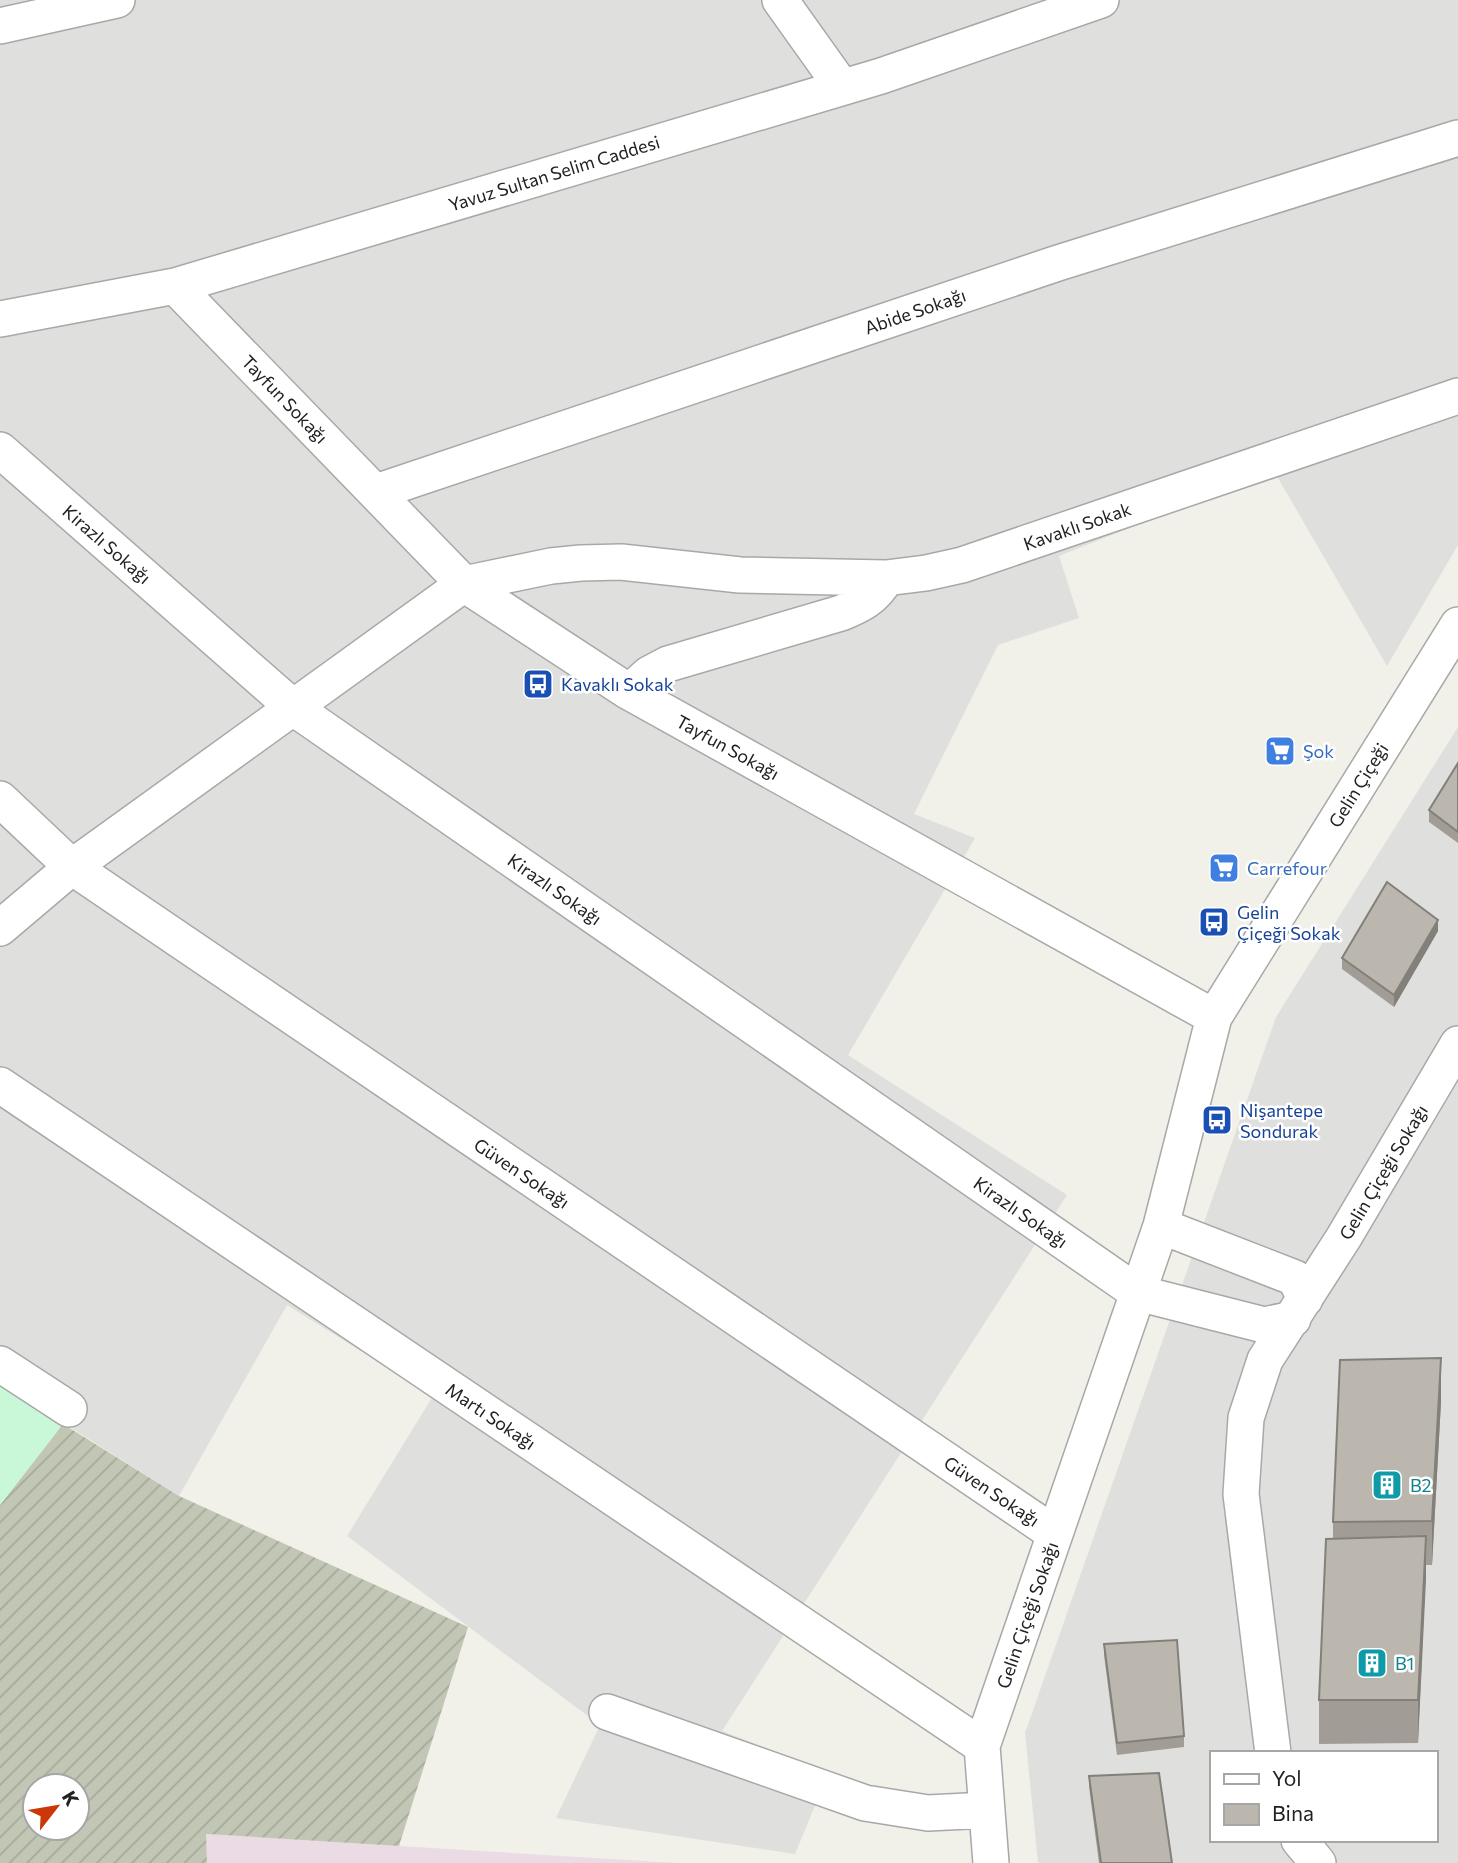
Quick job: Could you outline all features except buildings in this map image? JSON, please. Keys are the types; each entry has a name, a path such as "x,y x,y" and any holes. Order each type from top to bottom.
{"street":[{"path":"0,26 117,0"},
{"path":"780,0 842,87"},
{"name":"Yavuz Sultan Selim Caddesi","path":"0,319 175,286 842,87 1101,0"},
{"name":"Abide Sokağı","path":"376,492 1058,263 1458,138"},
{"name":"Tayfun Sokağı","path":"175,286 464,584 629,692 1214,1017"},
{"name":"Kavaklı Sokak","path":"0,928 72,867 295,709 464,584 551,566 608,562 740,575 886,578 926,573 962,565 1458,396"},
{"name":"Kirazlı Sokağı","path":"0,450 295,709 1138,1293"},
{"path":"629,692 649,674 668,664 841,613 862,604 873,596 886,578"},
{"name":"Gelin Çiçeği","path":"1214,1017 1458,625"},
{"name":"Güven Sokağı","path":"0,799 72,867 1055,1534"},
{"name":"Gelin Çiçeği Sokağı","path":"991,1863 982,1746 1161,1226 1214,1017"},
{"name":"Gelin Çiçeği Sokağı","path":"1273,1751 1241,1494 1245,1418 1265,1360 1345,1237 1458,1044"},
{"name":"Martı Sokağı","path":"0,1085 982,1746"},
{"path":"1138,1293 1264,1325 1299,1309 1295,1278 1161,1226"},
{"path":"0,1364 68,1409"},
{"path":"607,1712 865,1803 928,1813 987,1810"},
{"path":"1301,1842 1318,1863"}],"shaded area":[{"path":"0,0 1458,0 1458,545 1387,666 1274,471 1059,556 1079,618 998,645 914,814 975,838 848,1055 1067,1195 722,1731 829,1772 795,1854 556,1818 600,1725 347,1536 433,1396 287,1305 179,1496 0,1383"},
{"path":"1458,727 1458,1863 1038,1863 1025,1733 1276,1017"},
{"path":"63,1424 179,1496 468,1627 399,1846 206,1834 207,1863 0,1863 0,1505"},
{"path":"205,1834 399,1846 677,1863 207,1863"}],"green space":[{"path":"0,1383 63,1424 0,1505"}],"place":[{"name":"Kavaklı Sokak","path":"538,684"},
{"name":"Şok","path":"1280,751"},
{"name":"Carrefour","path":"1224,868"},
{"name":"Gelin Çiçeği Sokak","path":"1214,922"},
{"name":"Nişantepe Sondurak","path":"1217,1120"},
{"name":"B2","path":"1387,1485"},
{"name":"B1","path":"1372,1663"}]}
